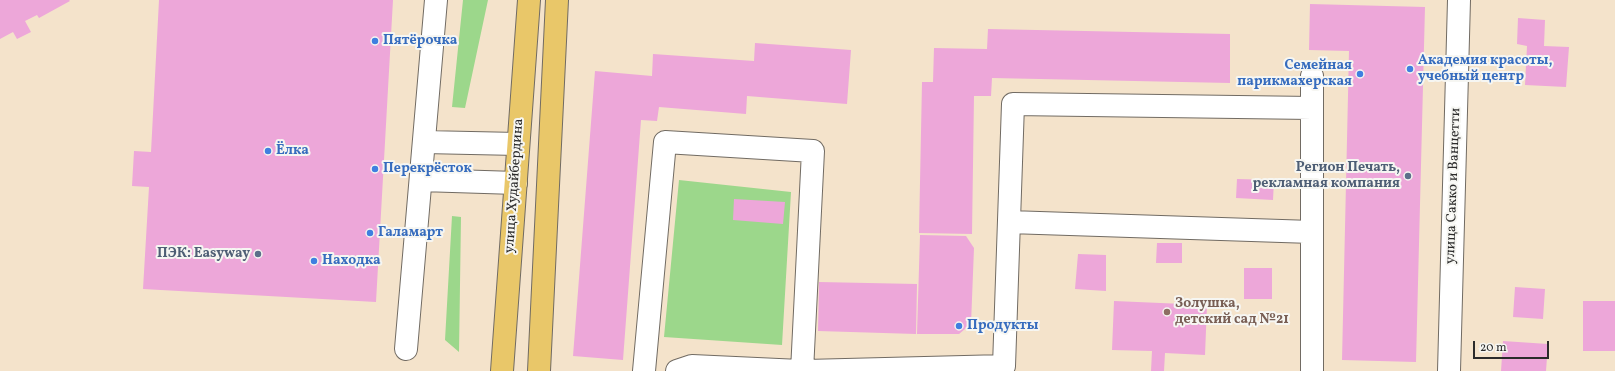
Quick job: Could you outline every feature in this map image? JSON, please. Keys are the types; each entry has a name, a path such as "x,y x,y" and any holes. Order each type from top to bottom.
{"main road":[{"name":"улица Худайбердина","path":"502,371 528,0"},
{"path":"539,371 557,0"}],"street":[{"path":"406,349 436,0"},
{"name":"улица Сакко и Ванцетти","path":"1449,371 1459,0"},
{"path":"1312,76 1312,371"},
{"path":"806,371 1004,366 1013,104 1312,108"},
{"path":"424,142 518,144"},
{"path":"644,371 665,142 813,151 801,371 692,366 677,371"},
{"path":"421,180 516,183"},
{"path":"1009,222 1312,232"}],"green space":[{"path":"463,0 488,0 465,108 452,107"},
{"path":"679,180 791,192 782,345 664,337"},
{"path":"452,216 461,217 459,352 445,340"}],"building":[{"path":"0,0 70,1 39,18 37,15 25,21 31,32 17,39 13,32 0,39"},
{"name":"Ёлка","path":"159,0 393,0 376,302 143,289 149,187 132,186 134,151 151,152"},
{"path":"1310,4 1425,7 1416,362 1342,360 1349,51 1309,50"},
{"path":"1518,18 1545,20 1544,46 1569,47 1566,87 1525,85 1527,46 1517,44"},
{"path":"988,29 1230,34 1230,83 992,78 991,96 974,96 972,234 919,233 922,82 933,82 934,48 987,49"},
{"path":"755,43 851,50 847,104 747,96 746,114 659,107 657,121 641,120 623,360 573,356 595,71 652,76 653,54 754,61"},
{"path":"1237,179 1274,180 1273,200 1236,198"},
{"path":"734,199 785,202 783,224 733,220"},
{"path":"920,235 966,236 974,248 971,324 959,334 917,334"},
{"path":"1157,243 1182,243 1182,263 1156,263"},
{"path":"1078,254 1106,255 1106,291 1075,289"},
{"path":"1244,268 1272,268 1272,299 1244,299"},
{"path":"819,282 917,284 916,334 818,331"},
{"path":"1515,287 1545,289 1543,319 1513,317"},
{"path":"1114,301 1207,305 1205,355 1165,353 1164,371 1151,371 1152,351 1112,350"},
{"path":"1583,301 1615,301 1615,351 1583,351"},
{"path":"1503,341 1548,344 1546,371 1501,371"}],"place":[{"name":"Пятёрочка","path":"375,41"},
{"name":"Академия красоты, учебный центр","path":"1410,69"},
{"name":"Семейная парикмахерская","path":"1360,74"},
{"name":"Ёлка","path":"268,151"},
{"name":"Перекрёсток","path":"375,169"},
{"name":"Регион Печать, рекламная компания","path":"1408,176"},
{"name":"Галамарт","path":"370,233"},
{"name":"ПЭК: Easyway","path":"258,254"},
{"name":"Находка","path":"314,261"},
{"name":"Золушка, детский сад №21","path":"1167,312"},
{"name":"Продукты","path":"959,326"}]}
